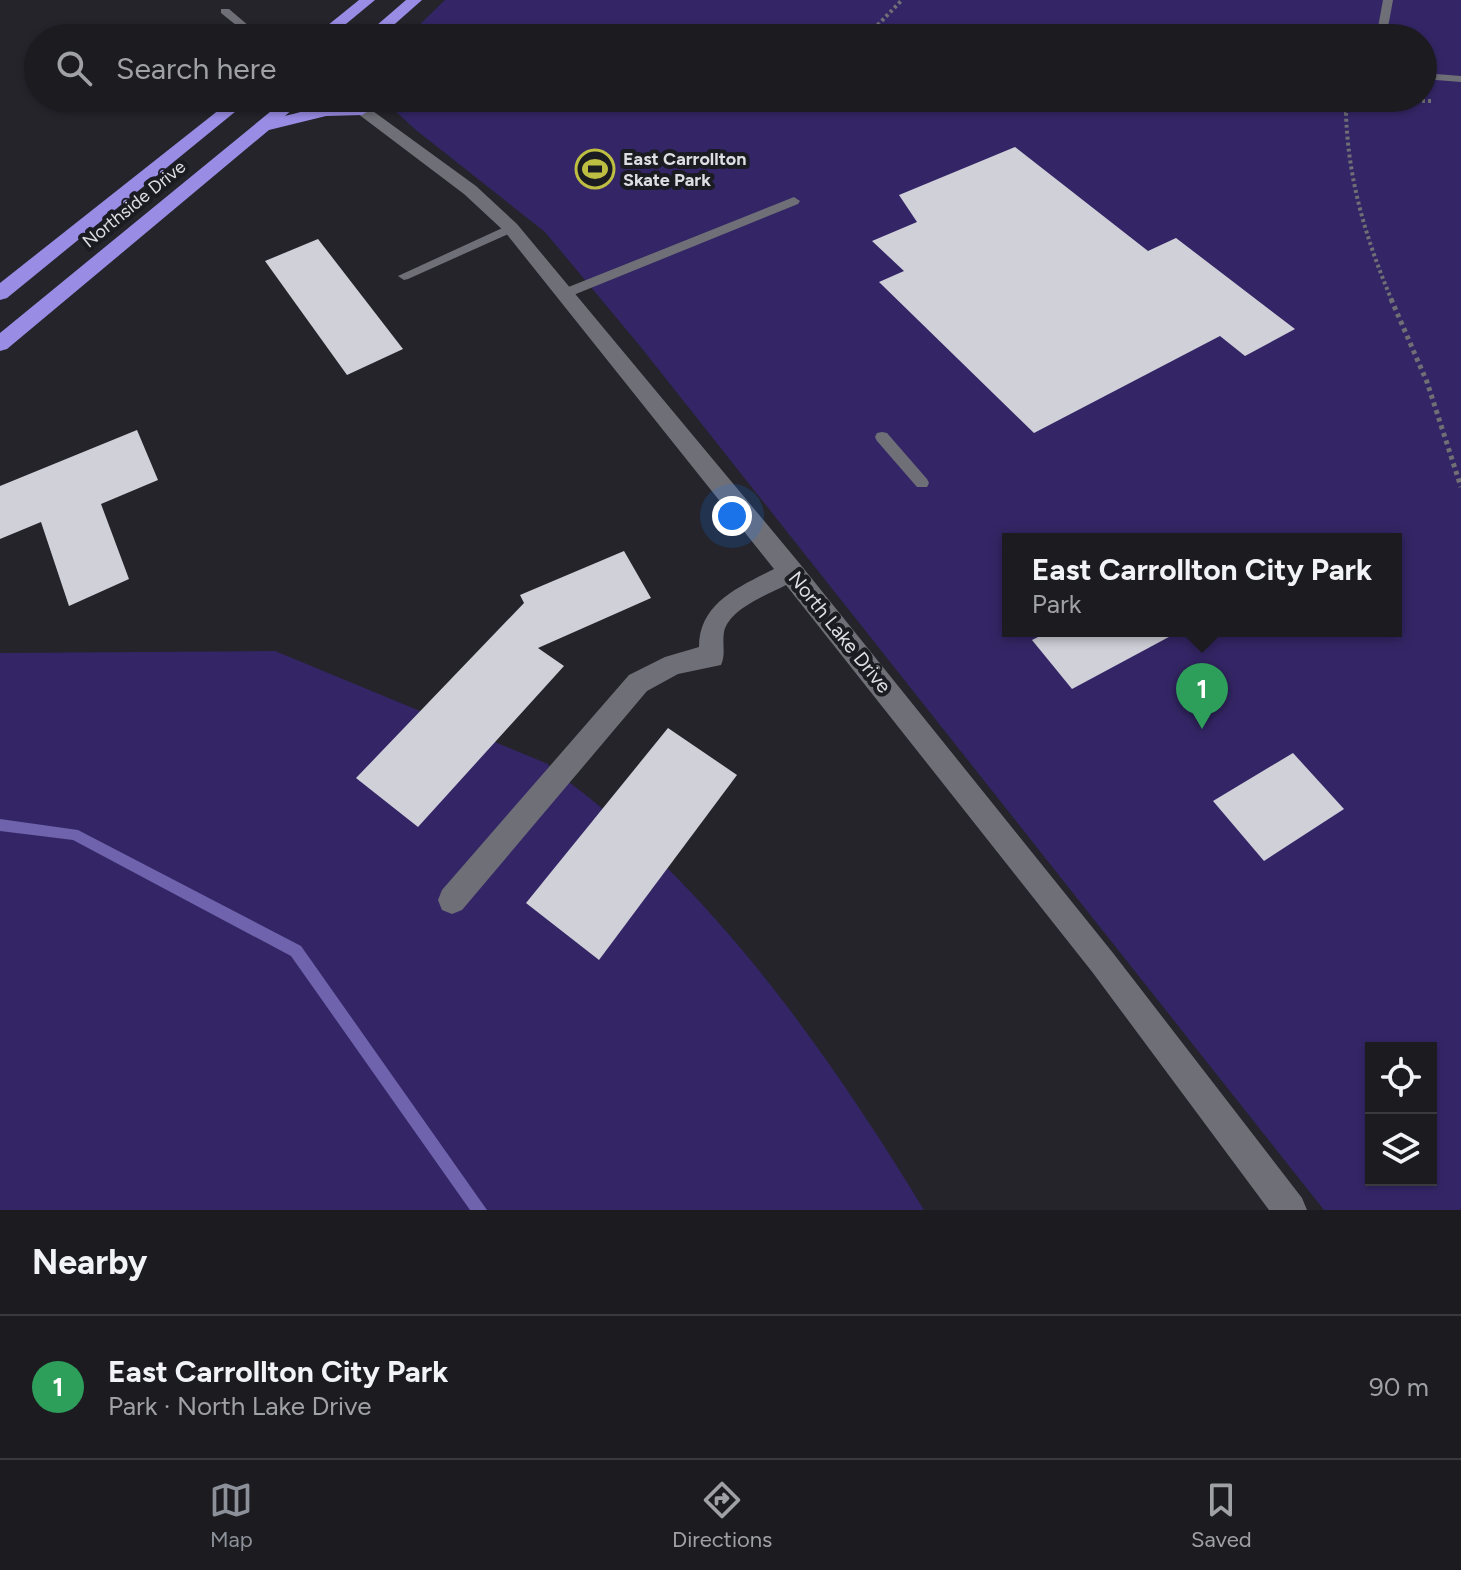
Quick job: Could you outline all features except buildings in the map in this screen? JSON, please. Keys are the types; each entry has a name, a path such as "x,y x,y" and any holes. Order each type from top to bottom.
{"highway":[{"path":"338,24 368,0"},
{"path":"387,24 415,0"},
{"name":"Northside Drive","path":"0,293 226,112"},
{"name":"Northside Drive","path":"0,344 280,112"},
{"path":"260,129 318,112"}],"street":[{"name":"North Lake Drive","path":"365,112 434,160 511,228 566,293 792,571 1103,963 1290,1210"},
{"path":"452,900 638,683 670,664 688,658 712,657 711,635 717,617 792,571"}],"lane":[{"path":"1384,24 1388,0"},
{"path":"225,11 241,24"},
{"path":"1437,77 1461,79"},
{"path":"566,293 794,201"},
{"path":"404,276 511,228"},
{"path":"882,437 922,483"}],"path":[{"path":"879,24 902,0"},
{"path":"1347,112 1345,133 1366,241 1427,383 1461,487"}],"shaded area":[{"path":"445,0 1461,0 1461,1210 1324,1210 640,346 545,232 396,112 1437,112 1437,24 420,24"},
{"path":"275,651 548,764 608,813 661,862 759,970 846,1088 924,1210 0,1210 0,653"}],"waterway":[{"path":"0,825 74,834 296,951 479,1210"}],"place":[{"name":"East Carrollton Skate Park","path":"595,169"},
{"name":"East Carrollton City Park","path":"1202,729"}]}
